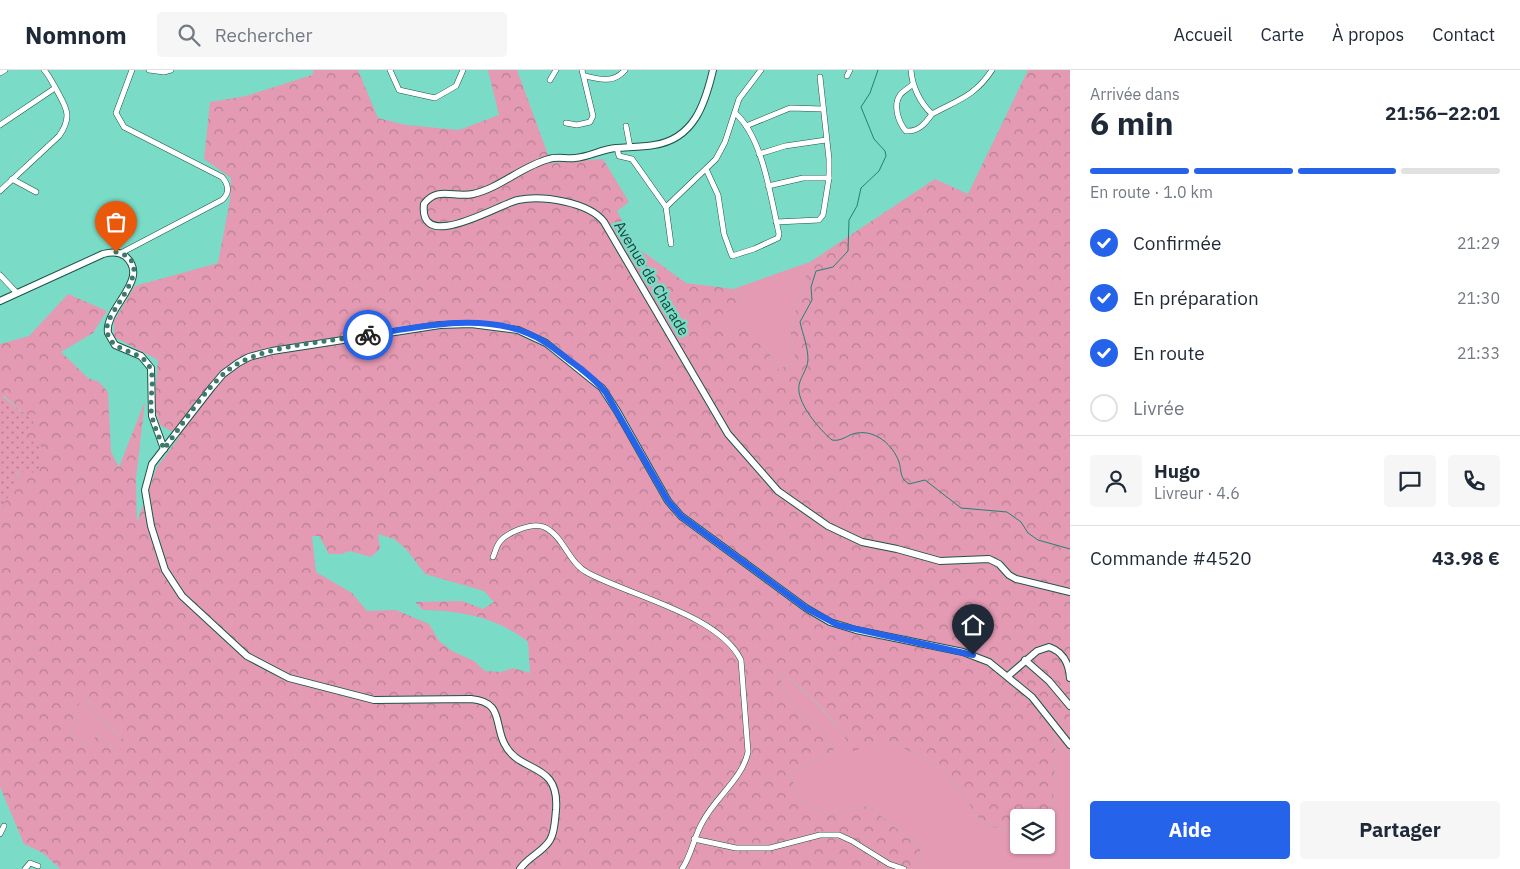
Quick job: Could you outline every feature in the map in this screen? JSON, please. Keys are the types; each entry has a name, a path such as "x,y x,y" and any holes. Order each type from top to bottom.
{"street":[{"path":"0,73 5,70"},
{"path":"0,190 65,127 67,115 65,103 44,70"},
{"path":"120,254 222,200 228,190 227,183 222,177 124,127 116,113 132,70"},
{"path":"149,70 164,72 171,70"},
{"path":"390,70 398,90 435,98 456,86 463,70"},
{"path":"550,80 556,70"},
{"path":"566,123 577,125 590,122 593,116 585,76 582,70"},
{"path":"585,76 609,80 619,76 625,70"},
{"name":"Avenue de Charade","path":"713,70 703,106 689,128 667,142 617,148 575,158 551,158 471,195 437,194 424,204 424,216 432,224 438,226 460,224 476,219 508,203 529,198 584,207 595,213 604,222 728,434 778,491 828,526 862,542 940,561 989,559 999,564 1009,575 1016,579 1070,592"},
{"path":"666,208 716,160 739,99 761,70"},
{"path":"847,76 850,70"},
{"path":"911,70 913,84 925,108 932,114"},
{"path":"913,84 901,93 898,99 898,118 901,126 906,131 914,131 932,114 967,98 984,83 992,70"},
{"path":"776,222 823,218 829,178 820,76"},
{"path":"0,125 56,88"},
{"path":"746,126 790,108 823,109"},
{"path":"706,169 718,195 724,234 732,256 778,238 768,186 759,154 746,126 735,113"},
{"path":"626,126 630,147"},
{"path":"759,154 784,146 826,140"},
{"path":"617,148 619,156 632,159 666,208 671,244"},
{"path":"768,186 803,178 829,178"},
{"path":"12,179 36,192"},
{"path":"0,301 103,254 113,252 120,254 131,264 133,278 110,320 108,333 115,345 141,356 150,368 152,416 164,449"},
{"path":"0,275 17,293"},
{"path":"520,869 551,838 556,814 555,789 549,778 518,758 505,746 496,714 491,706 484,701 471,699 374,700 289,678 267,669 247,656 182,596 165,570 147,510 145,490 150,470 164,449 223,374 249,358 320,343 440,324 471,324 518,330 538,338 602,388 617,410 668,501 681,516 806,608 844,627 968,653 989,662 1032,697 1070,745"},
{"path":"493,557 502,539 526,527 543,526 554,534 578,567 682,614 720,634 735,648 741,660 748,752 741,773 719,796 702,822 694,839 687,862 682,869"},
{"path":"1008,676 1025,660 1041,649 1053,648 1066,660 1070,678"},
{"path":"1025,660 1049,681 1070,706"},
{"path":"0,834 4,826"},
{"path":"694,839 736,848 770,848 820,835 839,835 889,864 904,869"},
{"path":"25,869 30,863 38,866"}],"green space":[{"path":"314,70 358,70 378,118 406,125 459,130 499,115 488,70 517,70 551,163 603,159 629,202 617,211 635,246 686,283 733,289 741,299 722,319 729,331 738,327 766,347 777,369 796,363 790,330 810,262 935,179 968,194 1028,70 1070,70 1070,742 1056,728 1053,809 1010,809 1010,831 984,825 945,770 890,741 853,751 821,707 801,688 779,672 784,691 795,709 822,730 834,750 790,774 802,804 826,813 869,806 920,848 923,869 60,869 43,853 24,844 0,787 0,509 20,471 24,437 29,425 26,415 4,396 0,397 0,344 29,336 68,294 107,311 93,333 61,352 88,378 99,382 108,392 111,452 119,467 145,401 136,478 137,522 157,467 180,436 160,425 154,406 158,360 114,337 114,321 135,286 218,263 230,200 231,178 204,159 210,102 246,96 312,75","holes":["378,534 394,539 406,549 425,574 484,591 494,602 483,609 462,601 415,602 423,610 437,610 478,617 492,621 517,634 528,642 530,673 513,668 501,672 485,671 474,661 452,651 439,641 429,624 396,610 367,611 352,593 316,572 312,536 319,536 329,554 342,554 349,551 371,557 380,549","86,698 99,717 122,738 115,749 97,734 92,744 88,744 80,741 70,732 79,718 71,712"]},
{"path":"810,262 790,330 796,363 777,369 766,347 729,331 721,319 741,299 733,289"},
{"path":"2,396 26,415 37,414 24,437 42,447 39,473 20,471 13,489 0,509 0,397"},
{"path":"779,672 820,707 853,750 890,741 945,770 984,825 1010,831 1010,854 1055,854 1055,809 1053,809 1056,728 1070,745 1070,869 923,869 920,848 869,806 826,813 802,804 790,774 834,750 822,730 795,709 784,691"},
{"path":"85,698 89,700 99,717 122,738 115,749 97,734 93,744 89,744 80,741 70,732 79,718 71,712"}],"waterway":[{"path":"878,70 870,93 861,107 874,139 885,151 886,156 879,171 861,188 857,206 849,220 848,251 833,267 816,271 811,287 812,300 800,322 808,360 799,385 801,400 815,423 832,440 864,433 877,436 883,440 893,450 899,462 903,478 909,484 925,480 961,508 1007,512 1021,522 1028,533 1038,540 1070,549"}],"way so far":[{"path":"116,252 123,254 128,259 134,272 132,281 107,327 108,333 115,345 141,356 152,372 152,416 164,449 223,374 243,360 272,351 368,335"}],"route":[{"path":"368,335 440,324 460,324 504,327 528,333 538,338 602,388 617,410 668,501 681,516 774,585 817,615 838,625 973,655"}]}
